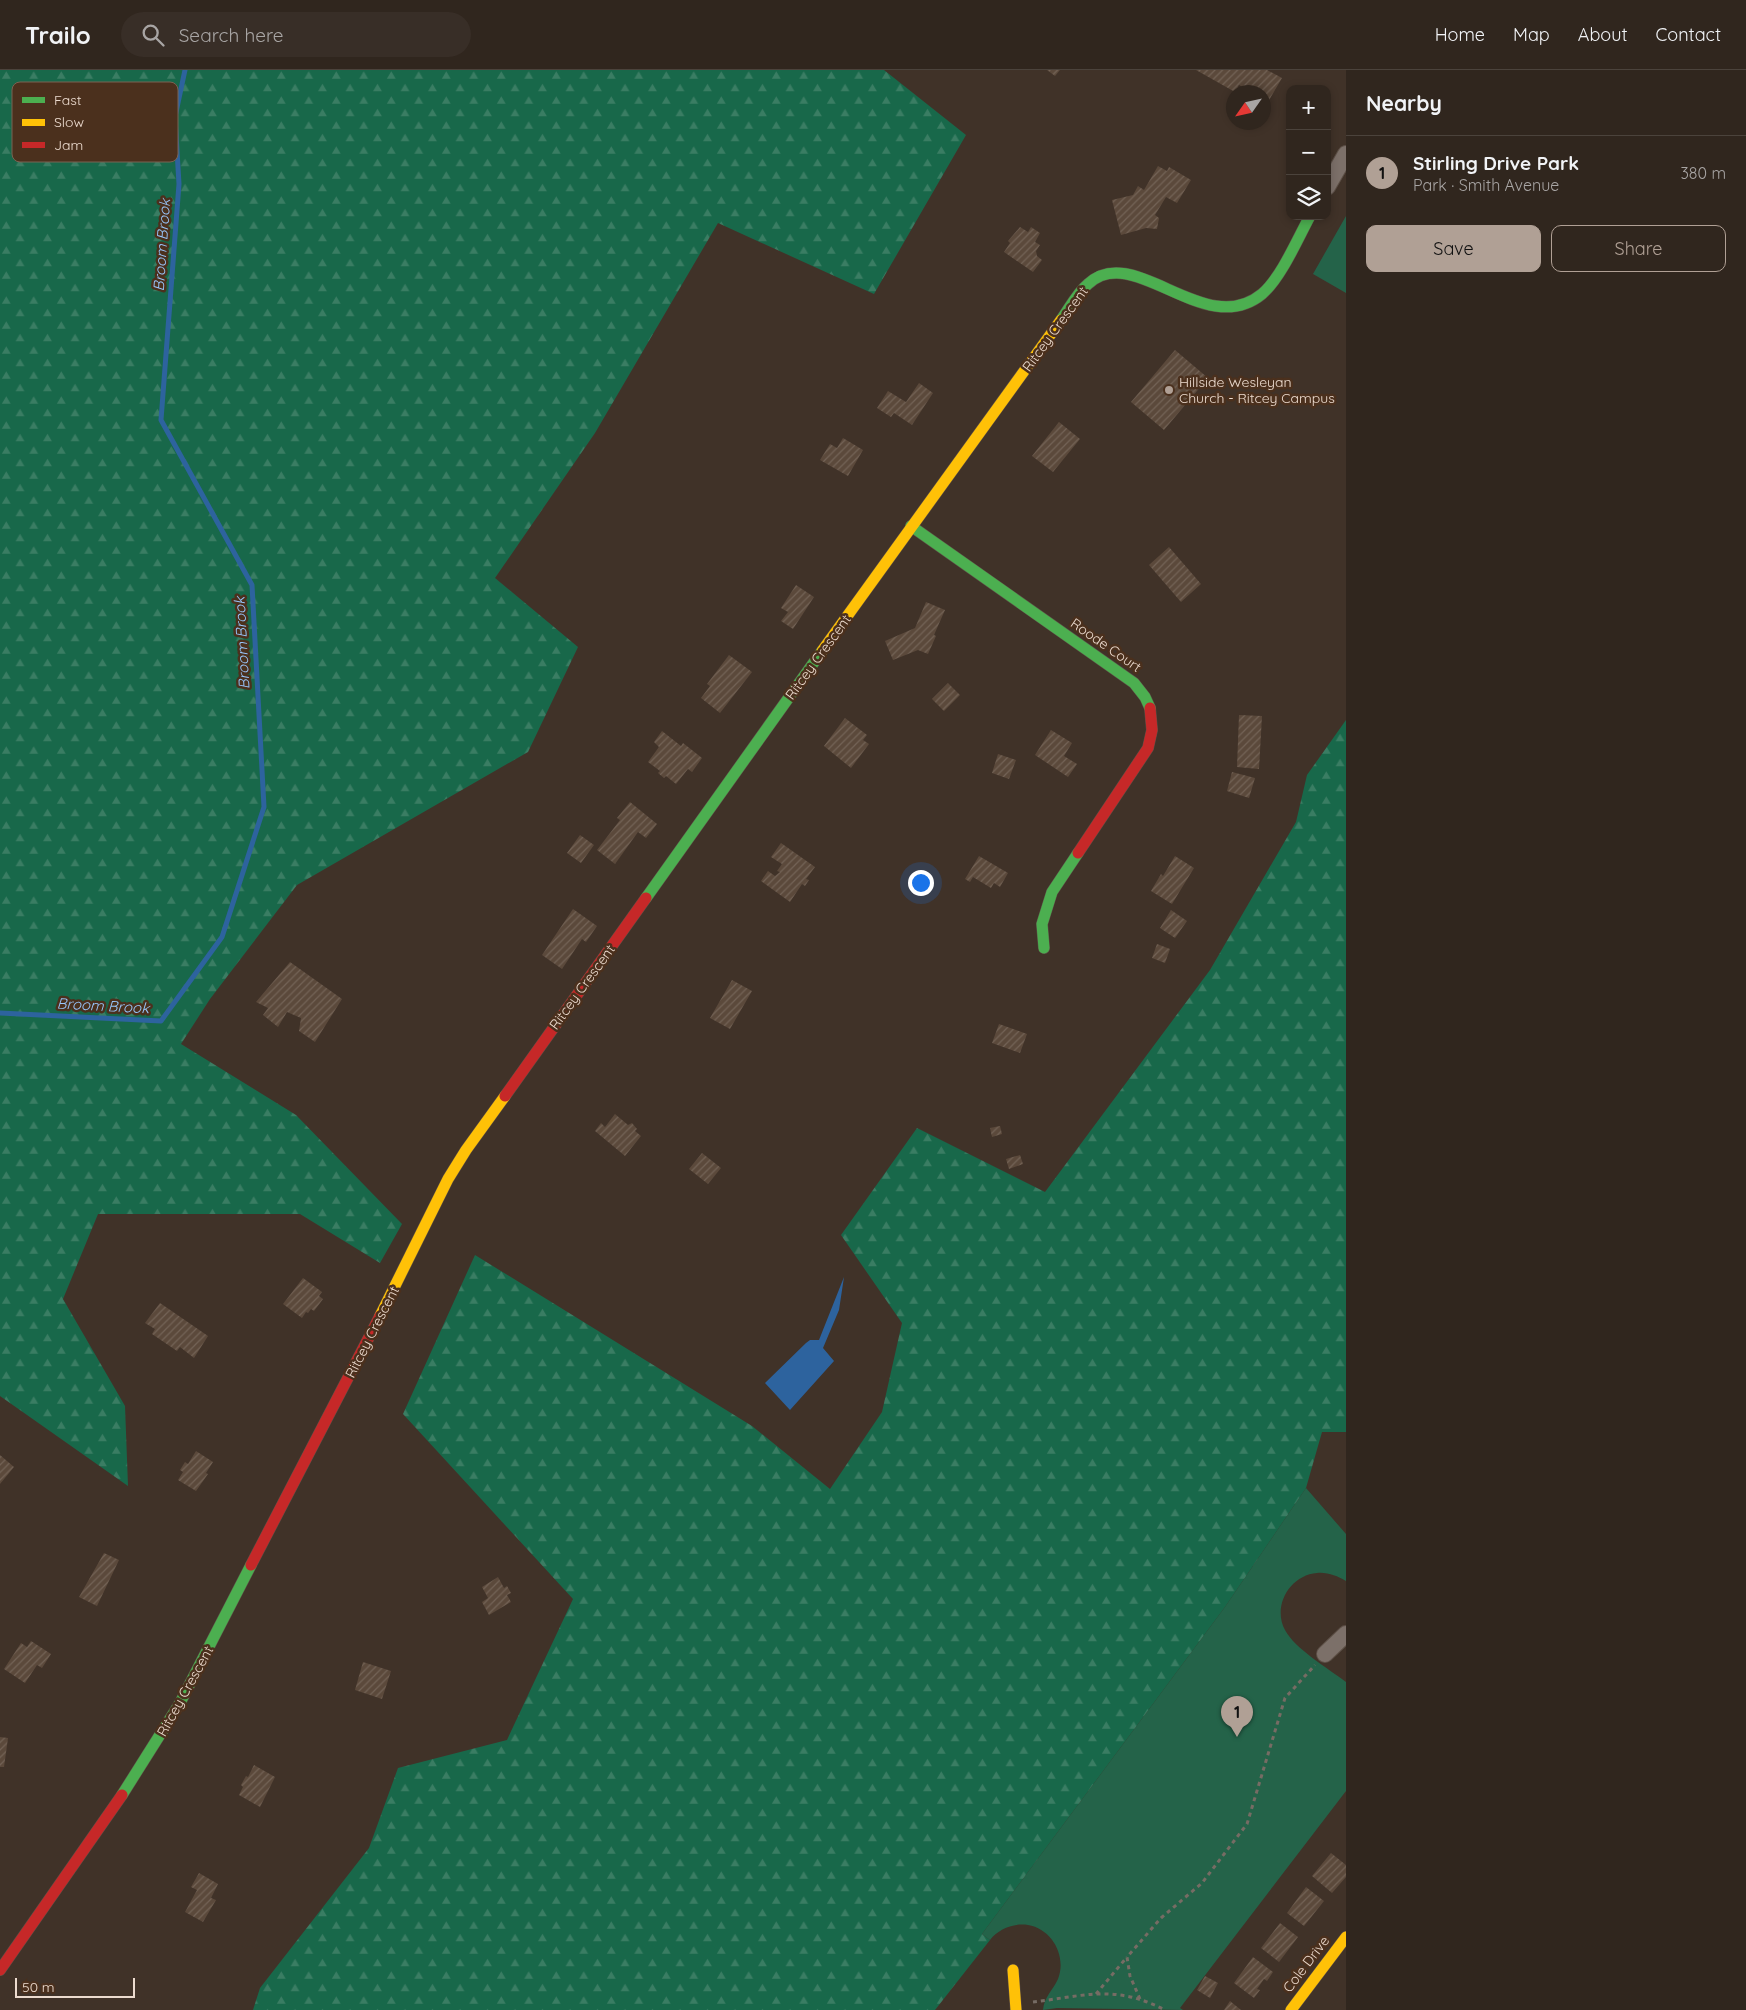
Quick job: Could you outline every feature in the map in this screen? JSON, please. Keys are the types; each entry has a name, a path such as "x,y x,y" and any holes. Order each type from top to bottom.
{"street":[{"path":"1331,180 1346,154"},
{"name":"Ritcey Crescent","path":"0,1970 126,1789 180,1704 448,1179 466,1150 911,526 1091,280 1109,274 1130,275 1216,308 1231,309 1241,307 1257,298 1269,286 1308,220"},
{"name":"Roode Court","path":"911,526 1130,680 1144,693 1150,706 1154,730 1148,748 1052,892 1042,924 1044,948"},
{"path":"1325,1654 1346,1634"},
{"name":"Cole Drive","path":"1291,2010 1346,1937"},
{"path":"1013,1970 1016,2007"}],"path":[{"path":"1096,1994 1160,1918 1202,1882 1247,1824 1285,1698 1325,1654"},
{"path":"1127,1957 1130,1976 1140,1999"},
{"path":"1016,2007 1096,1994 1119,1994 1140,1999 1165,2010"}],"green space":[{"path":"0,70 884,70 966,135 874,294 718,223 595,433 495,578 578,647 528,752 297,885 210,999 181,1044 296,1115 402,1224 380,1263 300,1214 98,1214 63,1299 125,1406 128,1486 0,1396"},
{"path":"1346,216 1346,293 1313,274"},
{"path":"1346,720 1346,1432 1322,1432 1306,1488 1225,1607 982,1934 990,1940 935,2010 253,2010 260,1988 369,1848 398,1768 507,1740 573,1599 403,1414 475,1255 752,1426 830,1489 882,1412 902,1323 841,1235 917,1128 1045,1192 1210,970 1296,822 1307,775"},
{"path":"1306,1488 1346,1534 1346,1581 1325,1573 1307,1575 1299,1579 1286,1593 1282,1602 1282,1621 1285,1630 1296,1644 1346,1682 1346,1791 1180,2008 1183,2010 1057,2008 1043,2010 1045,2001 1058,1979 1060,1970 1059,1953 1050,1938 1044,1932 1028,1925 1017,1925 1007,1928 990,1940 982,1934 1225,1607"}],"water":[{"path":"844,1277 839,1310 823,1348 834,1361 790,1410 765,1383 806,1343 810,1340 819,1340"}],"building":[{"path":"1047,70 1060,70 1055,76"},
{"path":"1196,70 1267,70 1282,78 1271,97 1271,85 1226,85 1226,87"},
{"path":"1158,166 1167,171 1169,167 1191,180 1177,203 1166,197 1155,215 1159,218 1157,229 1146,228 1121,235 1112,200 1133,195 1138,186 1144,190"},
{"path":"1020,227 1028,232 1031,227 1040,233 1035,242 1040,245 1036,251 1037,256 1042,260 1033,272 1004,252 1010,243 1008,241"},
{"name":"Hillside Wesleyan Church - Ritcey Campus","path":"1175,350 1208,378 1164,430 1131,402"},
{"path":"919,383 933,393 912,425 894,413 891,417 877,408 888,391 906,402"},
{"path":"1059,422 1080,439 1053,472 1032,456"},
{"path":"843,438 863,450 848,476 820,460 830,444 837,448"},
{"path":"1169,547 1201,584 1181,602 1149,565"},
{"path":"796,585 814,597 793,629 781,621 788,612 781,608"},
{"path":"926,602 945,610 928,654 918,650 893,660 885,641 915,628"},
{"path":"729,655 752,672 720,713 701,698 710,686 707,684"},
{"path":"948,683 960,695 944,711 932,699"},
{"path":"1239,715 1262,716 1259,769 1237,767"},
{"path":"845,718 867,735 863,740 869,744 851,768 824,746"},
{"path":"1051,730 1072,743 1064,756 1077,764 1068,777 1035,755"},
{"path":"662,731 681,746 683,743 702,758 692,772 688,769 676,784 666,776 664,778 658,773 660,771 648,762 659,747 654,742"},
{"path":"998,754 1016,760 1009,779 992,773"},
{"path":"1232,772 1255,778 1249,798 1227,791"},
{"path":"630,802 657,824 646,838 638,832 615,864 597,850 620,820 617,818"},
{"path":"580,835 594,845 581,863 567,853"},
{"path":"781,843 815,867 806,879 809,880 805,886 802,884 790,902 761,881 768,871 775,876 780,872 777,871 782,864 771,857"},
{"path":"979,856 1008,873 1000,887 994,883 991,888 973,877 970,882 965,879"},
{"path":"1175,856 1194,868 1172,904 1151,891"},
{"path":"573,909 597,926 586,942 582,939 562,969 542,955"},
{"path":"1171,910 1187,921 1175,938 1160,928"},
{"path":"1157,944 1170,949 1165,963 1152,958"},
{"path":"290,962 342,999 315,1042 299,1031 301,1018 287,1012 278,1027 263,1015 268,1008 256,1002"},
{"path":"732,980 752,991 730,1029 710,1018"},
{"path":"999,1024 1027,1034 1020,1053 992,1043"},
{"path":"615,1114 628,1125 632,1123 637,1129 635,1131 641,1136 625,1156 595,1131 601,1123 605,1127"},
{"path":"1000,1126 1002,1134 992,1137 990,1128"},
{"path":"702,1153 721,1168 708,1184 689,1169"},
{"path":"1020,1155 1023,1164 1009,1169 1006,1159"},
{"path":"303,1278 322,1292 319,1296 323,1299 314,1311 311,1309 302,1318 283,1304"},
{"path":"160,1303 208,1336 194,1358 180,1347 177,1351 152,1334 155,1329 145,1323"},
{"path":"196,1451 213,1462 206,1473 208,1474 196,1491 178,1480 183,1472 180,1470 185,1462 188,1464"},
{"path":"0,1455 14,1467 0,1484"},
{"path":"104,1553 119,1560 97,1606 79,1597"},
{"path":"498,1577 504,1588 507,1586 511,1593 507,1595 511,1602 489,1615 482,1602 488,1598 482,1587"},
{"path":"31,1641 51,1654 42,1668 37,1665 25,1683 4,1669 21,1643 27,1647"},
{"path":"363,1662 391,1671 382,1699 355,1690"},
{"path":"0,1737 8,1738 4,1767 0,1767"},
{"path":"254,1765 275,1777 260,1807 239,1795 243,1787 241,1785 246,1776 248,1777"},
{"path":"1331,1853 1346,1865 1346,1877 1332,1893 1312,1876"},
{"path":"199,1873 218,1884 211,1898 216,1900 203,1922 185,1912 197,1890 191,1887"},
{"path":"1306,1887 1324,1901 1304,1926 1287,1913"},
{"path":"1280,1923 1298,1937 1279,1962 1261,1948"},
{"path":"1253,1957 1273,1972 1267,1981 1264,1979 1257,1989 1260,1990 1254,1998 1234,1983"},
{"path":"1205,1976 1218,1983 1210,1998 1197,1990"},
{"path":"1230,2001 1241,2010 1224,2010"}],"waterway":[{"name":"Broom Brook","path":"178,103 185,70"},
{"name":"Broom Brook","path":"0,1013 161,1021 222,937 264,807 252,585 161,420 179,184 178,162"}],"traffic: fast":[{"path":"1061,320 1084,288 1106,274 1127,274 1194,300 1217,306 1240,305 1262,294 1269,287 1295,246 1308,220"},
{"path":"911,526 1134,683 1145,697 1150,708"},
{"path":"646,898 822,651"},
{"path":"1044,948 1042,924 1052,892 1078,853"},
{"path":"122,1795 180,1703 251,1565"}],"traffic: slow":[{"path":"822,651 1061,320"},
{"path":"380,1316 448,1179 466,1150 505,1096"},
{"path":"1291,2010 1346,1937"},
{"path":"1013,1970 1016,2010"}],"traffic: jam":[{"path":"1078,853 1148,748 1152,730 1150,708"},
{"path":"505,1096 646,898"},
{"path":"251,1565 380,1316"},
{"path":"0,1970 122,1795"}],"place":[{"name":"Hillside Wesleyan Church - Ritcey Campus","path":"1169,390"},
{"name":"Stirling Drive Park","path":"1237,1737"}]}
